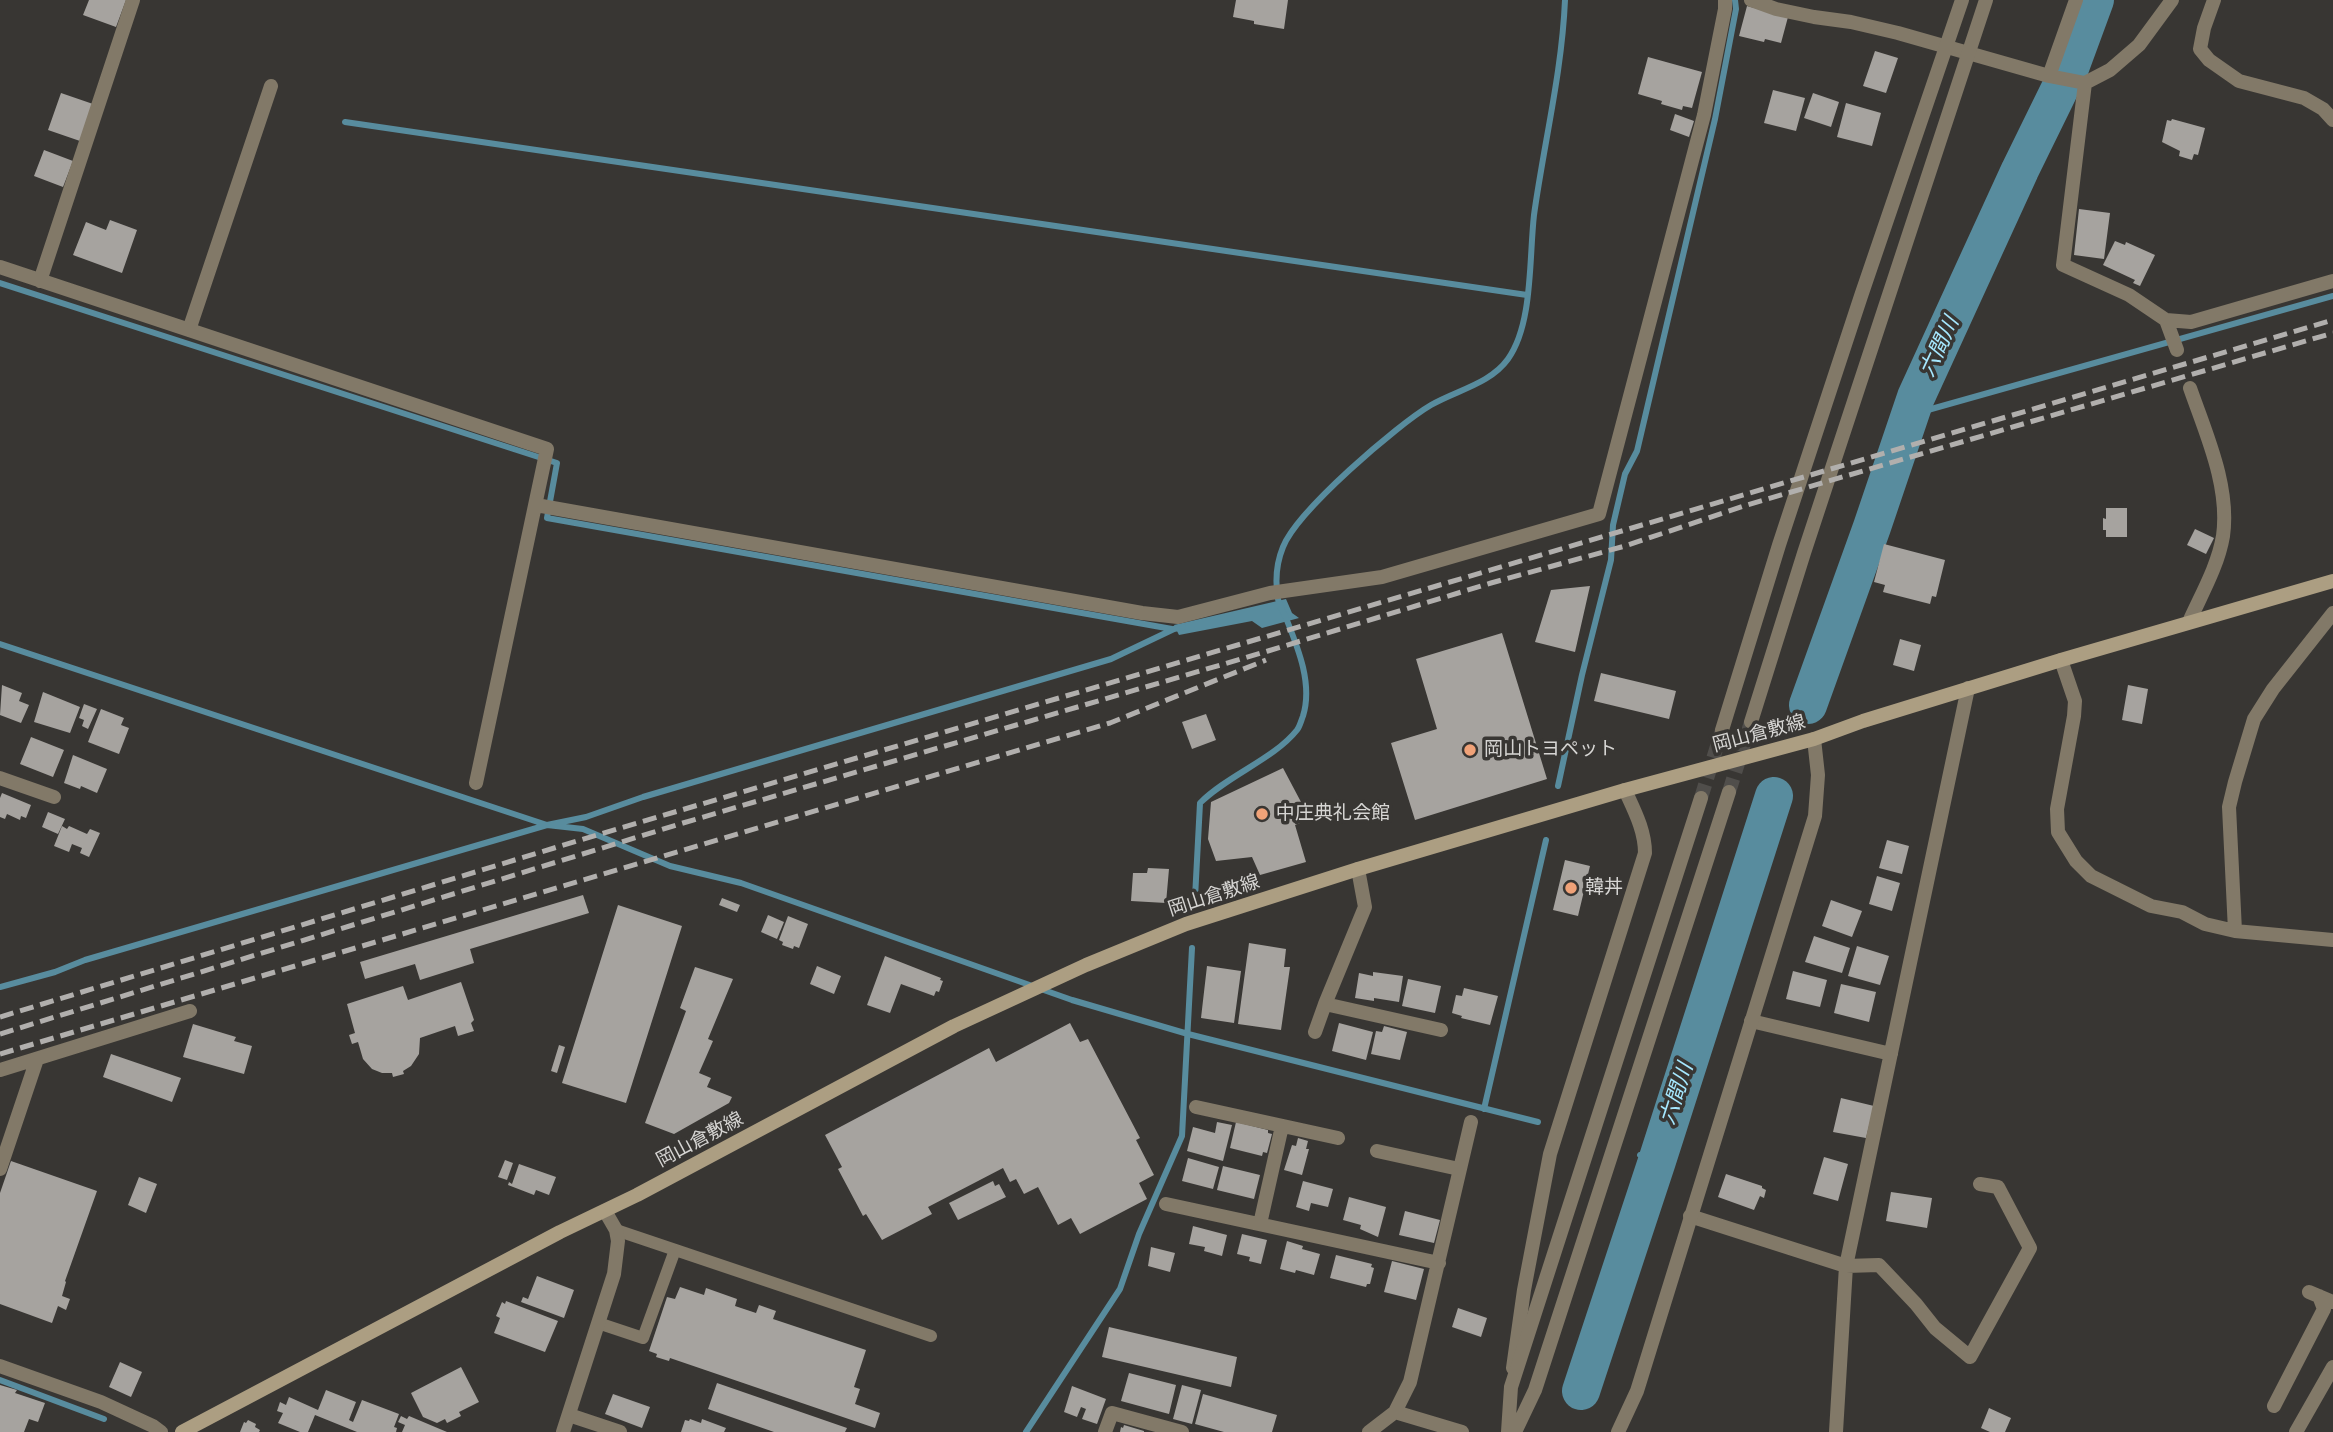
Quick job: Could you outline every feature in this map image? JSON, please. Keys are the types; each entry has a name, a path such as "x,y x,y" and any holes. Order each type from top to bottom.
{"main road":[{"name":"岡山倉敷線","path":"182,1432 954,1026 1061,975 1186,924 1358,869 1625,790 1814,739 1968,688 2333,581"}],"street":[{"path":"40,281 133,0"},
{"path":"545,506 1142,613 1178,617 1270,593 1382,577 1599,514 1704,115 1725,0"},
{"path":"1753,0 1801,14 1898,33 2080,83 2110,70 2139,45 2172,0"},
{"path":"1722,730 1779,545 1962,0"},
{"path":"1751,722 1986,0"},
{"path":"2052,77 2076,0"},
{"path":"2214,0 2200,49 2209,60 2239,81 2304,98 2323,109 2333,120"},
{"path":"2080,83 2063,265 2129,295 2166,320 2191,322 2333,281"},
{"path":"189,330 271,86"},
{"path":"0,267 547,449 545,506 475,783"},
{"path":"2166,320 2175,344"},
{"path":"2189,622 2211,573 2223,536 2223,504 2216,463 2190,388"},
{"path":"2235,931 2229,807 2254,719 2273,689 2333,613"},
{"path":"2062,660 2075,701 2057,809 2058,832 2064,845 2091,876 2151,906 2182,912 2205,924 2235,931 2333,940"},
{"path":"1836,1432 1846,1266 1968,688"},
{"path":"1618,1432 1637,1391 1815,816 1818,775 1814,739"},
{"path":"0,778 54,797"},
{"path":"1508,1432 1524,1290 1550,1154 1645,853 1640,824 1625,790"},
{"path":"1515,1432 1535,1390 1730,792"},
{"path":"1511,1387 1701,798"},
{"path":"1315,1032 1365,907 1358,869"},
{"path":"1325,1004 1441,1030"},
{"path":"0,1070 190,1011"},
{"path":"1751,1021 1891,1054"},
{"path":"0,1169 37,1059"},
{"path":"1196,1107 1338,1138"},
{"path":"1369,1432 1395,1412 1410,1382 1471,1122"},
{"path":"1260,1224 1282,1126"},
{"path":"1377,1151 1459,1169"},
{"path":"1690,1216 1846,1266 1879,1265 1935,1328 1970,1357 2030,1248 1998,1187 1980,1184"},
{"path":"1166,1204 1439,1263"},
{"path":"563,1432 614,1274 618,1241 616,1230 605,1211"},
{"path":"2274,1406 2324,1309 2314,1294 2333,1301"},
{"path":"0,1366 101,1402 161,1432"},
{"path":"2296,1432 2333,1367"},
{"path":"1395,1412 1462,1432"},
{"path":"1105,1432 1112,1413 1182,1432"},
{"path":"569,1415 620,1432"}],"lane":[{"path":"616,1230 931,1336"},
{"path":"598,1323 643,1338 676,1250"}],"water":[{"path":"1286,599 1292,613 1299,618 1262,628 1252,621 1179,635 1174,625"}],"building":[{"path":"89,0 126,0 116,27 83,15"},
{"path":"1236,0 1288,0 1284,29 1233,17"},
{"path":"1747,6 1788,17 1781,43 1739,36"},
{"path":"1875,51 1898,58 1886,93 1863,86"},
{"path":"1648,57 1702,72 1692,108 1683,106 1682,110 1638,94"},
{"path":"1773,90 1805,98 1796,131 1764,123"},
{"path":"61,93 93,104 80,141 48,130"},
{"path":"1813,93 1839,102 1831,127 1804,118"},
{"path":"1846,103 1881,113 1872,146 1837,137"},
{"path":"1675,114 1694,121 1689,137 1670,130"},
{"path":"2167,120 2205,128 2198,155 2194,154 2192,160 2179,156 2180,151 2162,142"},
{"path":"44,150 73,161 63,187 34,176"},
{"path":"2079,209 2110,213 2104,259 2074,255"},
{"path":"110,220 137,230 122,273 73,255 86,222 106,230"},
{"path":"2115,241 2125,245 2126,242 2155,255 2140,286 2133,283 2135,280 2103,265"},
{"path":"2106,508 2127,508 2127,537 2106,537 2103,518 2106,519"},
{"path":"2195,529 2214,538 2206,554 2187,545"},
{"path":"1884,544 1945,560 1936,597 1932,596 1930,604 1883,592 1885,585 1874,582"},
{"path":"1590,586 1575,652 1535,642 1551,590"},
{"path":"1502,633 1547,779 1415,820 1391,743 1437,729 1416,659"},
{"path":"1900,639 1921,645 1914,671 1893,665"},
{"path":"1601,673 1676,691 1669,719 1594,701"},
{"path":"2,685 22,693 19,701 29,705 21,723 0,715"},
{"path":"2128,685 2148,689 2142,724 2122,720"},
{"path":"43,692 80,707 70,733 34,722"},
{"path":"84,704 97,709 88,729 82,726 84,720 79,718"},
{"path":"101,709 124,718 121,725 129,728 119,754 88,742"},
{"path":"1206,714 1216,740 1192,749 1182,722"},
{"path":"31,737 64,750 53,777 20,764"},
{"path":"73,755 107,769 97,793 64,783"},
{"path":"1283,768 1310,819 1295,825 1306,862 1260,875 1252,857 1216,861 1208,839 1211,802"},
{"path":"2,793 31,805 26,818 21,816 20,820 7,814 5,819 0,817"},
{"path":"48,812 65,819 58,834 42,827"},
{"path":"62,826 67,829 69,826 87,834 90,829 100,833 89,857 80,853 82,848 72,844 69,852 54,846"},
{"path":"1887,840 1909,846 1902,874 1879,868"},
{"name":"韓丼","path":"1565,860 1590,866 1578,916 1553,910"},
{"path":"1148,868 1169,869 1166,903 1131,901 1133,873 1147,873"},
{"path":"1877,876 1900,883 1892,911 1869,904"},
{"path":"583,895 589,913 470,949 474,963 420,980 415,964 365,979 360,962"},
{"path":"722,898 740,905 737,912 719,905"},
{"path":"1831,900 1862,911 1852,937 1822,926"},
{"path":"618,905 682,926 626,1103 562,1083"},
{"path":"768,915 784,922 777,939 761,932"},
{"path":"788,916 808,924 799,948 782,945 783,942 779,940"},
{"path":"1814,936 1850,948 1842,973 1805,962"},
{"path":"1249,943 1286,949 1284,967 1290,967 1281,1030 1238,1024"},
{"path":"1857,946 1889,956 1880,985 1848,976"},
{"path":"885,956 941,978 943,981 939,992 936,991 934,996 901,984 890,1013 867,1005"},
{"path":"817,966 841,976 834,994 810,984"},
{"path":"1207,966 1241,971 1234,1023 1201,1018"},
{"path":"695,967 733,979 708,1039 713,1041 699,1073 711,1078 707,1087 732,1097 729,1103 674,1134 645,1123 686,1011 680,1008"},
{"path":"1793,971 1827,980 1820,1007 1786,999"},
{"path":"1373,972 1403,976 1399,1002 1355,998 1359,973 1373,976"},
{"path":"1408,979 1441,986 1435,1013 1402,1006"},
{"path":"461,982 474,1020 471,1023 474,1031 458,1036 455,1026 420,1038 419,1054 411,1066 403,1071 404,1074 393,1077 392,1073 372,1069 363,1059 358,1042 352,1044 349,1035 355,1033 347,1004 403,986 408,1000"},
{"path":"1841,984 1876,992 1869,1022 1834,1013"},
{"path":"1464,988 1498,996 1490,1025 1452,1013 1456,995 1462,996"},
{"path":"1070,1023 1080,1042 1088,1039 1140,1138 1136,1140 1154,1175 1139,1183 1147,1199 1080,1234 1071,1218 1058,1225 1038,1187 1024,1194 1016,1179 1010,1182 1003,1168 928,1207 932,1214 882,1240 866,1214 863,1216 838,1169 842,1167 825,1135 989,1048 996,1062"},
{"path":"1339,1023 1373,1032 1366,1060 1332,1051"},
{"path":"193,1024 236,1037 234,1041 252,1046 244,1074 183,1057"},
{"path":"1384,1026 1407,1032 1400,1060 1371,1054 1376,1031 1382,1032"},
{"path":"559,1045 565,1047 557,1073 551,1071"},
{"path":"111,1054 181,1078 172,1102 103,1077"},
{"path":"1841,1098 1874,1106 1866,1138 1833,1132"},
{"path":"1217,1122 1232,1125 1223,1161 1187,1151 1193,1127 1215,1133"},
{"path":"1236,1122 1268,1130 1268,1133 1272,1134 1267,1153 1263,1152 1262,1156 1230,1148"},
{"path":"1298,1138 1308,1141 1306,1149 1309,1149 1302,1175 1284,1170 1292,1145 1296,1146"},
{"path":"1824,1157 1848,1164 1838,1201 1813,1194"},
{"path":"1188,1158 1219,1167 1213,1189 1182,1181"},
{"path":"505,1160 513,1163 507,1180 498,1177"},
{"path":"11,1161 97,1191 65,1281 62,1296 70,1299 66,1310 58,1306 52,1323 0,1304 0,1193"},
{"path":"519,1164 556,1177 549,1195 536,1190 534,1195 508,1185 509,1182 512,1184"},
{"path":"1223,1166 1260,1175 1254,1199 1217,1190"},
{"path":"1726,1174 1762,1186 1766,1190 1764,1198 1760,1196 1754,1210 1718,1197"},
{"path":"139,1177 157,1184 146,1213 128,1205"},
{"path":"993,1181 995,1186 999,1184 1006,1197 958,1220 949,1203"},
{"path":"1303,1181 1333,1189 1328,1207 1311,1203 1309,1211 1296,1207"},
{"path":"1891,1192 1932,1198 1927,1228 1886,1221"},
{"path":"1349,1197 1386,1207 1378,1237 1360,1229 1361,1225 1343,1220"},
{"path":"1405,1211 1440,1220 1434,1243 1399,1235"},
{"path":"1193,1226 1227,1235 1222,1256 1204,1251 1205,1247 1189,1244"},
{"path":"1242,1234 1267,1240 1261,1264 1249,1261 1250,1257 1237,1254"},
{"path":"1287,1241 1320,1254 1314,1275 1280,1269"},
{"path":"1151,1247 1175,1253 1170,1272 1148,1266"},
{"path":"1336,1255 1372,1264 1371,1267 1374,1268 1370,1284 1366,1287 1330,1278"},
{"path":"1392,1261 1424,1269 1416,1300 1384,1292"},
{"path":"537,1276 574,1290 564,1318 521,1302 523,1297 528,1299"},
{"path":"680,1287 704,1295 706,1288 737,1299 735,1306 756,1313 759,1305 776,1311 773,1319 866,1350 854,1387 860,1389 855,1404 880,1413 875,1428 670,1358 669,1361 656,1357 657,1354 649,1351 667,1297 675,1299"},
{"path":"506,1301 558,1321 545,1352 494,1333 500,1318 496,1316 502,1302 505,1304"},
{"path":"1458,1308 1487,1318 1481,1337 1452,1327"},
{"path":"1109,1327 1237,1357 1231,1387 1102,1357"},
{"path":"120,1362 142,1372 131,1397 109,1387"},
{"path":"461,1367 479,1402 459,1412 461,1416 447,1423 445,1419 437,1423 423,1417 411,1393"},
{"path":"1129,1373 1176,1385 1169,1414 1121,1401"},
{"path":"717,1383 847,1428 845,1432 774,1432 708,1409"},
{"path":"0,1385 45,1403 38,1422 29,1419 24,1432 0,1432"},
{"path":"1182,1385 1201,1390 1192,1424 1173,1419"},
{"path":"1072,1386 1106,1399 1097,1424 1082,1419 1086,1409 1081,1407 1077,1417 1064,1412"},
{"path":"326,1390 356,1402 349,1420 353,1422 362,1400 399,1414 394,1427 397,1428 396,1432 357,1432 315,1415 308,1432 300,1432 278,1423 283,1413 277,1411 280,1402 286,1405 289,1397 318,1410"},
{"path":"613,1394 650,1407 642,1428 605,1414"},
{"path":"1203,1394 1277,1415 1272,1432 1224,1432 1195,1424"},
{"path":"1989,1408 2011,1418 2005,1432 1990,1432 1981,1428"},
{"path":"401,1416 407,1419 409,1416 447,1432 402,1432 405,1425 398,1422"},
{"path":"702,1419 726,1428 724,1432 681,1432 685,1420 701,1423"},
{"path":"248,1420 256,1424 259,1432 240,1432 244,1422"},
{"path":"1124,1425 1144,1431 1144,1432 1120,1432"}],"waterway":[{"path":"1195,898 1200,803 1276,750 1298,728 1303,716 1306,704 1303,666 1279,604 1277,586 1281,553 1292,531 1307,512 1373,449 1431,405 1492,375 1501,368 1516,345 1526,310 1534,215 1557,81 1565,0"},
{"path":"1558,786 1611,560 1613,525 1625,474 1637,451 1715,119 1736,9 1735,0"},
{"name":"六間川","path":"1808,705 1916,397 2070,68 2095,0"},
{"path":"345,122 1527,295"},
{"path":"0,283 557,463 547,518 1172,629"},
{"path":"1910,415 2333,296"},
{"path":"0,987 547,825 586,817 643,797 1111,659 1183,627"},
{"path":"0,644 547,825 583,829 670,866 741,883 1072,1000 1188,1034 1538,1122"},
{"name":"六間川","path":"1581,1391 1774,796"},
{"path":"1484,1109 1546,840"},
{"path":"1026,1432 1120,1289 1139,1234 1182,1136 1192,948"},
{"path":"1640,1155 1657,1161"},
{"path":"0,1380 104,1419"}],"tunnel":[{"path":"1729,792 1751,722"},
{"path":"1701,798 1722,730"}],"railway":[{"path":"0,1017 577,841 2333,320"},
{"path":"0,1034 683,823 1491,583 1625,546 1747,505 2333,333"},
{"path":"0,1054 1110,723 1266,660"}],"place":[{"name":"岡山トヨペット","path":"1470,750"},
{"name":"中庄典礼会館","path":"1262,814"},
{"name":"韓丼","path":"1571,888"}]}
